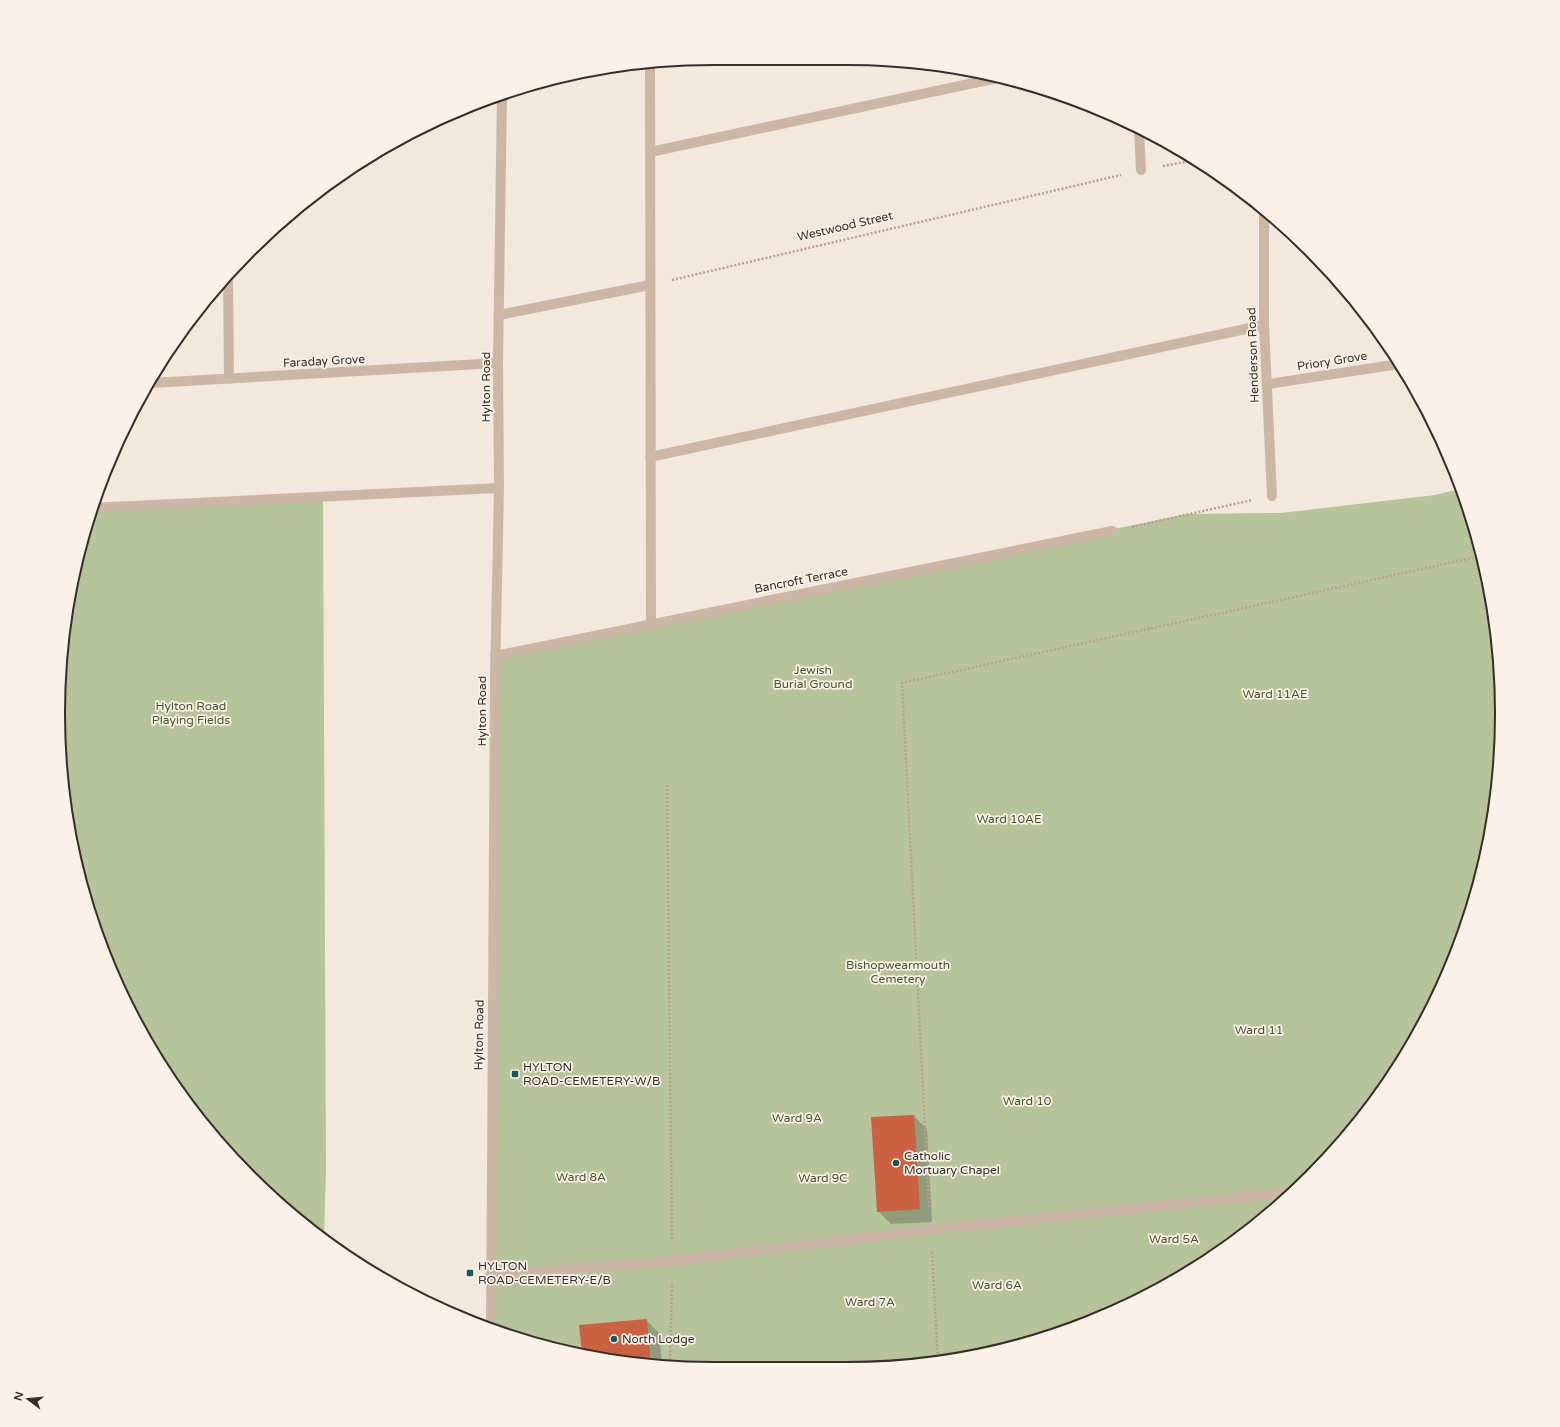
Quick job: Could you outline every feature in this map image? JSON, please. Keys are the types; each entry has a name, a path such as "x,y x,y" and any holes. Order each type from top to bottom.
{"street":[{"path":"650,68 651,624"},
{"path":"650,152 986,80"},
{"name":"Hylton Road","path":"491,1323 495,656 499,488 498,363 502,100"},
{"path":"1139,135 1141,170"},
{"name":"Henderson Road","path":"1264,218 1264,325 1268,384 1272,496"},
{"path":"228,284 229,379"},
{"path":"499,315 650,285"},
{"path":"650,457 1264,325"},
{"name":"Faraday Grove","path":"156,383 498,363"},
{"name":"Priory Grove","path":"1268,384 1393,365"},
{"path":"98,508 499,488"},
{"name":"Bancroft Terrace","path":"495,656 1112,531"},
{"path":"490,1274 672,1261 930,1230 1283,1193"}],"path":[{"name":"Westwood Street","path":"650,285 1141,170 1187,162"},
{"path":"1112,531 1272,496"},
{"path":"938,1355 902,683 1476,557"},
{"path":"667,785 672,1261 670,1361"}],"green space":[{"name":"Bishopwearmouth Cemetery","path":"1455,490 1473,546 1483,587 1489,629 1494,671 1494,756 1483,840 1461,922 1446,962 1408,1038 1386,1074 1334,1141 1305,1172 1274,1201 1207,1253 1171,1275 1133,1295 1095,1313 1055,1328 973,1350 889,1361 671,1361 587,1350 546,1340 491,1323 495,656 1187,514 1281,513 1435,495"},
{"name":"Hylton Road Playing Fields","path":"323,497 326,1170 324,1232 286,1201 255,1172 226,1141 174,1074 152,1038 132,1000 114,962 99,922 77,840 66,756 65,714 66,671 77,587 98,508"}],"building":[{"name":"Catholic Mortuary Chapel","path":"914,1115 920,1209 877,1212 871,1117"},
{"name":"North Lodge","path":"647,1319 650,1357 629,1356 582,1349 579,1325"}],"place":[{"name":"HYLTON ROAD-CEMETERY-W/B","path":"515,1074"},
{"name":"Catholic Mortuary Chapel","path":"896,1163"},
{"name":"HYLTON ROAD-CEMETERY-E/B","path":"470,1273"},
{"name":"North Lodge","path":"614,1339"}],"park label":[{"name":"Jewish Burial Ground","path":"813,677"},
{"name":"Ward 11AE","path":"1275,694"},
{"name":"Ward 10AE","path":"1009,819"},
{"name":"Ward 11","path":"1259,1030"},
{"name":"Ward 10","path":"1027,1101"},
{"name":"Ward 9A","path":"797,1118"},
{"name":"Ward 8A","path":"581,1177"},
{"name":"Ward 9C","path":"823,1178"},
{"name":"Ward 5A","path":"1174,1239"},
{"name":"Ward 6A","path":"997,1285"},
{"name":"Ward 7A","path":"870,1302"}]}
